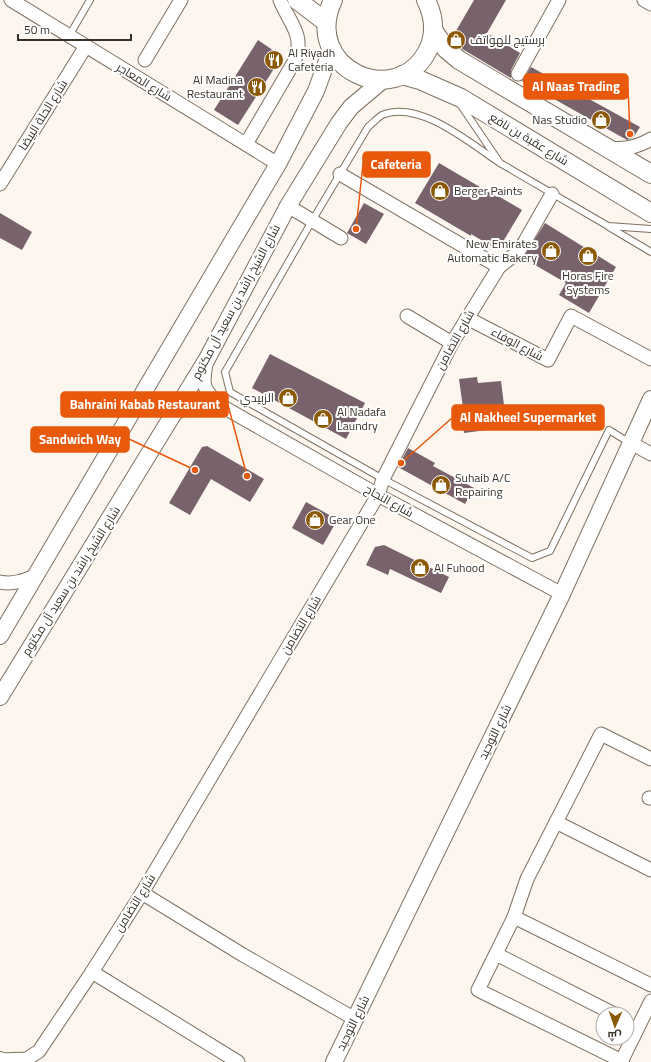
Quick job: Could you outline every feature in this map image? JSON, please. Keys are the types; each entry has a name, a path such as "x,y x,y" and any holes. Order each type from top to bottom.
{"main road":[{"path":"297,0 326,22"},
{"path":"333,0 326,22 327,36 331,50 340,63 352,73 367,78 383,80 402,75 414,68 424,57 430,44 433,30 433,19 430,3"},
{"path":"433,30 446,49 459,60 651,174"},
{"name":"شارع عقبة بن نافع","path":"402,75 420,80 453,94 651,213"}],"street":[{"name":"شارع المعاجر","path":"10,0 278,164"},
{"path":"145,60 181,0"},
{"path":"246,144 294,62 298,50 298,37 296,31 284,11 280,0"},
{"path":"518,74 560,0"},
{"path":"644,0 651,4"},
{"name":"شارع الحلة البيضا","path":"0,184 86,46"},
{"path":"1,629 37,575 278,164 316,91 331,50"},
{"name":"شارع الشيخ راشد بن سعيد آل مكتوم","path":"0,697 207,359 288,206 339,123 356,103 383,80"},
{"path":"606,148 632,148 651,139"},
{"path":"340,174 499,267"},
{"name":"شارع التضامن","path":"2,1061 39,1057 142,893 378,495 383,479 452,343 499,267 518,252 552,194"},
{"path":"288,206 341,238"},
{"path":"407,316 452,343"},
{"name":"شارع الوفاء","path":"467,318 548,360 571,316 651,359"},
{"name":"شارع النجاح","path":"207,359 204,379 206,391 218,404 378,495 562,594"},
{"name":"شارع التوحيد","path":"334,1062 562,594 651,399"},
{"name":"شارع النجاح","path":"174,414 205,402 218,404"},
{"path":"631,443 651,454"},
{"path":"0,582 19,582 37,575"},
{"path":"626,1046 622,1061 478,990 514,917 527,879 601,734 651,759"},
{"path":"556,822 651,870"},
{"path":"142,893 243,955 355,1019"},
{"path":"514,917 651,985"},
{"path":"496,954 598,1006"},
{"path":"92,972 238,1062"},
{"path":"635,1021 651,1001"}],"lane":[{"path":"69,36 90,0"},
{"path":"453,94 500,163"},
{"path":"631,443 608,430 550,551 532,558 383,479 230,392 225,372 312,221 368,128 381,116 400,112 421,115 445,126 500,163 651,252"},
{"path":"608,226 651,229"}],"building":[{"path":"474,0 506,0 487,33 520,53 511,70 511,78 464,50 454,42 453,36"},
{"path":"258,40 274,51 277,64 238,125 214,110"},
{"path":"531,67 640,127 633,138 627,140 522,81"},
{"path":"439,163 522,210 498,250 415,203"},
{"path":"364,203 384,214 366,244 347,233"},
{"path":"0,213 32,232 22,250 0,238"},
{"path":"545,223 616,267 589,313 559,295 566,283 523,258"},
{"path":"270,354 365,403 346,439 252,388"},
{"path":"477,377 478,383 501,381 506,421 486,423 487,430 464,433 462,415 464,415 459,379"},
{"path":"207,446 264,479 250,502 211,479 190,515 169,503 202,447"},
{"path":"408,448 435,463 433,466 474,488 465,504 398,467"},
{"name":"Gear One","path":"306,502 333,517 335,524 323,545 292,528"},
{"path":"384,545 449,577 441,593 390,569 388,575 366,565 375,547"}],"place":[{"name":"برستيج للهواتف","path":"456,40"},
{"name":"Al Riyadh Cafeteria","path":"274,60"},
{"name":"Al Madina Restaurant","path":"257,87"},
{"name":"Nas Studio","path":"601,120"},
{"name":"Al Naas Trading","path":"630,134"},
{"name":"Berger Paints","path":"440,191"},
{"name":"Cafeteria","path":"356,229"},
{"name":"New Emirates Automatic Bakery","path":"551,251"},
{"name":"Horas Fire Systems","path":"588,256"},
{"name":"الزبيدي","path":"288,398"},
{"name":"Al Nadafa Laundry","path":"323,419"},
{"name":"Al Nakheel Supermarket","path":"401,463"},
{"name":"Sandwich Way","path":"195,470"},
{"name":"Bahraini Kabab Restaurant","path":"247,476"},
{"name":"Suhaib A/C Repairing","path":"441,485"},
{"name":"Gear One","path":"315,520"},
{"name":"Al Fuhood","path":"420,568"}]}
